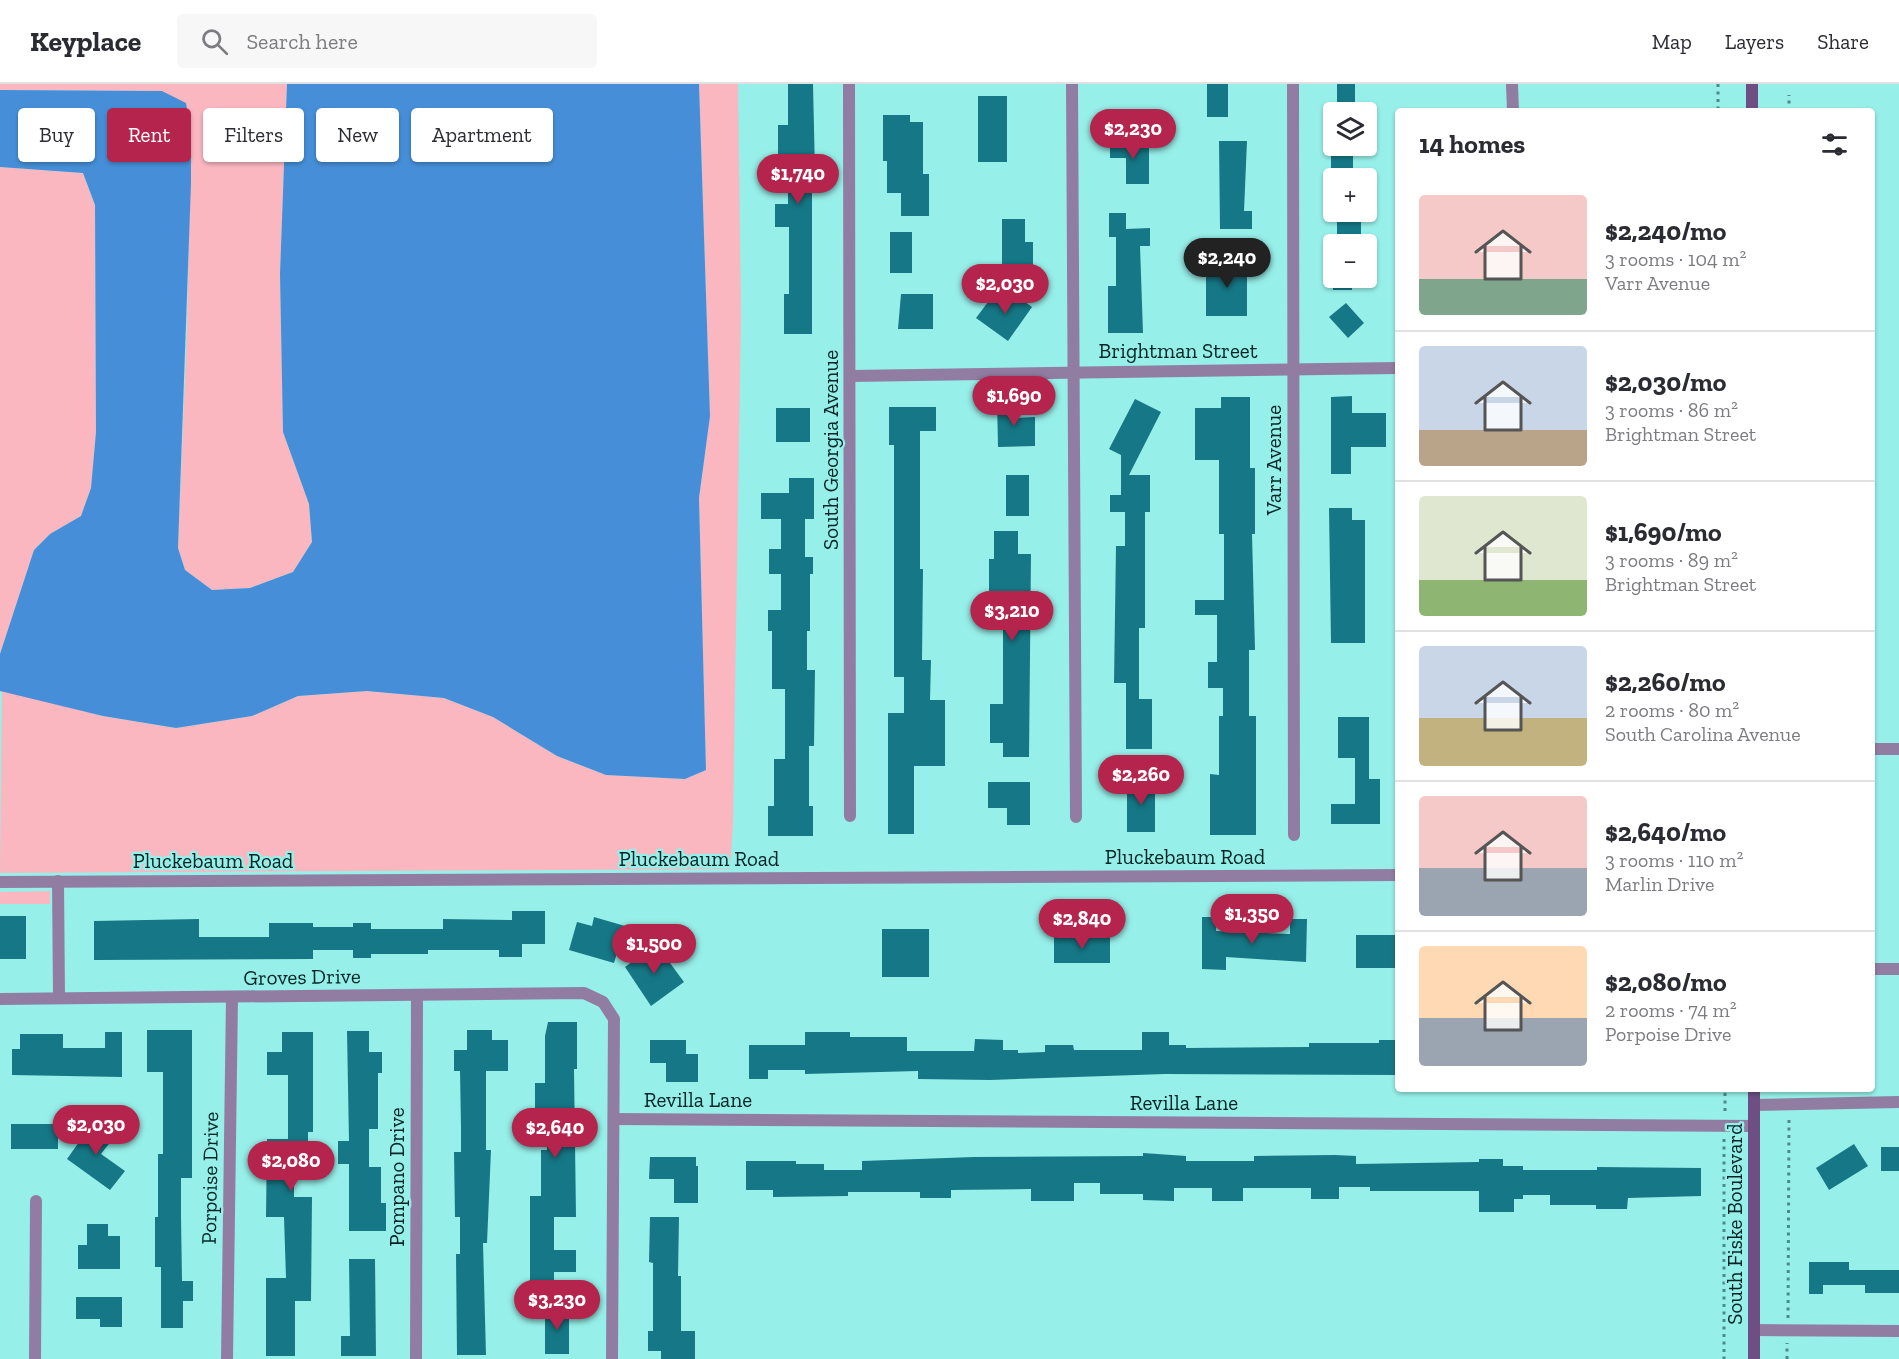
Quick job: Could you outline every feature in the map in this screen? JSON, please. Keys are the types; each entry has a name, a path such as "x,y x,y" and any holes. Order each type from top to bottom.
{"main road":[{"path":"1752,84 1752,108"},
{"name":"South Fiske Boulevard","path":"1754,1092 1754,1359"}],"street":[{"name":"South Georgia Avenue","path":"849,84 850,816"},
{"path":"1072,84 1076,817"},
{"name":"Varr Avenue","path":"1293,84 1294,836"},
{"path":"1512,84 1513,108"},
{"name":"Brightman Street","path":"850,376 1395,368"},
{"path":"1875,749 1899,749"},
{"name":"Pluckebaum Road","path":"0,882 1395,875"},
{"path":"58,881 59,998"},
{"path":"1875,969 1899,969"},
{"name":"Groves Drive","path":"0,999 584,993 603,1002 614,1019 614,1119"},
{"name":"Pompano Drive","path":"416,1359 417,995"},
{"name":"Porpoise Drive","path":"227,1359 232,997"},
{"path":"1754,1105 1899,1102"},
{"path":"612,1359 614,1119"},
{"name":"Revilla Lane","path":"614,1119 1754,1126"},
{"path":"34,1359 36,1201"},
{"path":"1754,1330 1899,1331"}],"path":[{"path":"1718,84 1718,108"},
{"path":"1789,95 1789,108"},
{"path":"1788,1318 1789,1113"},
{"path":"1724,1142 1724,1359"}],"shaded area":[{"path":"0,84 287,84 286,108 203,108 203,162 284,162 280,274 283,432 309,504 312,542 293,572 250,588 212,590 185,570 178,548 187,327 191,108 174,108 162,91 0,90"},
{"path":"699,84 738,84 741,313 733,823 730,869 0,873 2,690 103,716 176,728 252,716 298,696 367,691 444,698 493,717 557,756 606,775 685,779 706,770 699,498 710,416"},
{"path":"0,167 83,173 95,206 96,432 91,488 81,516 50,534 34,550 0,654"},
{"path":"50,891 50,904 0,904 0,892"}],"water":[{"path":"287,84 699,84 710,416 699,498 706,770 685,779 606,775 557,756 493,717 444,698 367,691 298,696 252,716 176,728 103,716 0,691 0,654 34,550 50,534 81,516 91,488 96,432 95,205 83,173 0,167 0,90 162,91 186,103 187,108 107,108 107,162 191,162 178,548 185,570 212,590 250,588 293,572 312,542 309,504 283,432 280,274 284,162 304,162 304,108 286,108"}],"building":[{"path":"788,84 813,84 815,172 812,172 812,334 784,334 784,294 789,294 789,227 775,227 775,204 788,204 788,172 778,172 778,125 788,125"},
{"path":"1207,84 1228,84 1228,117 1207,117"},
{"path":"1337,84 1355,84 1355,102 1337,102"},
{"path":"978,96 1007,96 1007,162 978,162"},
{"path":"883,115 910,115 910,122 923,122 923,174 929,174 929,216 901,216 901,193 887,193 887,161 883,161"},
{"path":"1219,141 1247,141 1244,211 1252,211 1252,229 1220,229"},
{"path":"1110,142 1149,142 1149,184 1126,184 1126,158 1110,158"},
{"path":"1331,156 1353,156 1353,168 1331,168"},
{"path":"1109,213 1126,213 1126,229 1150,228 1150,246 1140,246 1143,333 1108,333 1108,286 1116,286 1116,237 1109,237"},
{"path":"1002,219 1025,219 1025,242 1033,242 1033,267 1002,267"},
{"path":"1337,222 1361,222 1361,234 1337,234"},
{"path":"890,232 912,232 912,273 890,273"},
{"path":"1218,260 1247,260 1247,316 1206,316 1206,271 1218,271"},
{"path":"1333,288 1352,288 1352,290 1333,290"},
{"path":"1009,290 1032,307 1008,341 976,318 991,298 999,304"},
{"path":"901,294 933,294 933,329 898,329"},
{"path":"1346,303 1364,323 1348,338 1329,317"},
{"path":"1352,396 1352,413 1386,413 1386,447 1351,447 1351,474 1331,474 1331,397"},
{"path":"1221,397 1250,397 1250,468 1255,468 1255,534 1252,534 1255,650 1249,650 1249,716 1256,716 1256,835 1210,835 1210,774 1219,775 1219,716 1223,716 1223,688 1208,688 1208,662 1217,662 1217,615 1195,615 1195,600 1224,600 1224,534 1219,534 1219,460 1195,460 1195,408 1221,408"},
{"path":"1135,399 1161,412 1129,475 1150,475 1150,512 1145,512 1145,628 1139,628 1139,699 1152,699 1152,749 1126,749 1126,683 1114,683 1116,546 1125,546 1125,512 1110,512 1110,495 1121,495 1121,455 1109,449"},
{"path":"997,400 1016,400 1016,418 1035,417 1035,446 998,447"},
{"path":"889,407 936,407 936,431 920,431 922,660 931,660 930,700 945,700 945,766 914,766 914,834 888,834 888,713 904,713 904,677 894,677 894,445 889,445"},
{"path":"776,408 810,408 810,442 776,442"},
{"path":"1006,475 1029,475 1029,516 1006,516"},
{"path":"789,478 814,478 814,519 805,519 805,557 813,557 813,574 810,574 807,670 815,670 814,746 809,746 809,806 813,806 813,836 768,836 768,806 774,806 774,759 785,759 785,689 772,689 772,631 768,631 768,610 781,610 781,574 769,574 769,549 781,549 781,519 761,519 761,493 789,493"},
{"path":"1329,508 1352,508 1352,520 1365,520 1365,643 1331,643"},
{"path":"994,531 1018,531 1018,554 1031,554 1029,757 1003,757 1003,743 990,743 990,704 1003,704 1003,629 989,629 989,559 994,559"},
{"path":"1338,717 1369,717 1369,779 1380,779 1380,824 1331,824 1331,804 1355,804 1355,758 1338,758"},
{"path":"1127,779 1155,779 1155,832 1127,832"},
{"path":"988,782 1030,782 1030,825 1007,825 1007,808 988,808"},
{"path":"512,911 545,911 545,944 522,944 522,957 499,957 499,950 428,950 428,954 371,954 371,958 353,958 353,950 313,950 313,959 94,960 94,921 199,919 199,937 269,937 269,923 313,923 313,927 353,927 353,923 371,923 371,929 443,929 443,919 512,920"},
{"path":"0,916 26,916 26,959 0,959"},
{"path":"594,917 625,926 614,963 569,950 577,922 592,926"},
{"path":"1202,917 1217,917 1216,931 1290,934 1290,919 1307,919 1306,962 1226,957 1226,970 1202,969"},
{"path":"882,929 929,929 929,977 882,977"},
{"path":"1356,935 1395,935 1395,968 1356,968"},
{"path":"1054,936 1110,936 1110,963 1054,963"},
{"path":"656,944 684,982 651,1006 625,967"},
{"path":"548,1022 577,1022 577,1069 574,1069 576,1217 554,1217 554,1250 576,1250 576,1272 554,1272 554,1297 530,1297 530,1196 541,1196 541,1150 547,1150 547,1117 535,1117 535,1083 545,1083 545,1036"},
{"path":"147,1030 192,1030 192,1178 181,1178 181,1217 182,1281 193,1281 193,1301 183,1301 183,1328 161,1328 161,1267 155,1267 155,1217 158,1217 158,1154 163,1154 163,1072 147,1072"},
{"path":"467,1030 492,1030 492,1040 508,1040 508,1071 486,1071 486,1150 491,1150 487,1243 483,1243 486,1355 457,1355 456,1254 460,1254 460,1217 455,1217 454,1152 461,1152 461,1127 460,1071 454,1071 454,1050 467,1050"},
{"path":"347,1031 369,1031 369,1052 382,1052 382,1073 378,1073 378,1129 369,1129 369,1167 381,1167 381,1203 386,1203 386,1231 349,1231 349,1164 338,1164 338,1141 349,1141"},
{"path":"105,1032 122,1032 122,1077 12,1075 12,1049 20,1049 20,1034 63,1034 63,1048 105,1048"},
{"path":"282,1032 313,1032 313,1132 308,1132 308,1168 294,1168 294,1197 312,1197 311,1301 295,1301 295,1356 266,1356 266,1278 286,1278 284,1217 266,1217 267,1139 288,1139 288,1075 267,1075 267,1052 282,1052"},
{"path":"805,1032 850,1032 850,1037 907,1037 907,1051 974,1051 975,1039 1003,1040 1003,1050 1018,1050 1018,1053 1045,1052 1045,1045 1073,1045 1074,1050 1142,1050 1142,1032 1169,1032 1169,1045 1186,1045 1186,1048 1309,1047 1309,1043 1379,1043 1379,1040 1395,1040 1395,1075 1165,1074 990,1080 918,1079 918,1071 805,1074 805,1070 768,1070 768,1079 749,1079 749,1045 805,1045"},
{"path":"650,1040 686,1040 686,1054 698,1054 698,1082 666,1082 666,1063 650,1063"},
{"path":"94,1121 115,1136 101,1154 125,1171 110,1190 67,1159"},
{"path":"11,1124 58,1124 58,1149 11,1149"},
{"path":"1854,1144 1868,1166 1829,1190 1816,1168"},
{"path":"1881,1147 1899,1147 1899,1171 1881,1171"},
{"path":"1143,1153 1186,1156 1186,1161 1254,1161 1254,1156 1335,1155 1356,1156 1356,1164 1479,1162 1479,1159 1503,1159 1503,1166 1523,1166 1523,1170 1597,1170 1597,1167 1701,1168 1701,1196 1628,1198 1627,1209 1596,1209 1596,1205 1550,1205 1550,1195 1523,1195 1523,1199 1514,1199 1514,1212 1479,1212 1479,1191 1370,1191 1370,1187 1339,1187 1339,1199 1311,1199 1311,1188 1243,1188 1243,1201 1212,1201 1212,1188 1174,1188 1174,1201 1143,1200 1143,1194 1100,1194 1100,1183 1074,1183 1074,1201 1031,1201 1031,1189 951,1190 951,1198 920,1198 920,1192 848,1192 848,1196 773,1197 773,1190 746,1190 746,1161 796,1161 796,1164 824,1164 824,1170 862,1170 862,1161 974,1157 1143,1156"},
{"path":"650,1157 696,1157 698,1203 674,1203 674,1179 649,1179"},
{"path":"650,1217 679,1217 678,1276 681,1276 681,1331 695,1331 695,1359 661,1359 661,1351 648,1351 648,1331 653,1331 653,1263 649,1262"},
{"path":"87,1224 108,1224 108,1236 120,1236 120,1269 78,1269 78,1245 87,1245"},
{"path":"349,1259 375,1259 376,1356 341,1356 341,1336 350,1336"},
{"path":"1809,1262 1849,1262 1849,1270 1899,1270 1899,1293 1865,1293 1865,1285 1823,1285 1823,1294 1809,1294"},
{"path":"76,1297 122,1297 122,1327 100,1327 100,1319 76,1319"},
{"path":"545,1308 569,1308 569,1354 545,1354"}]}
